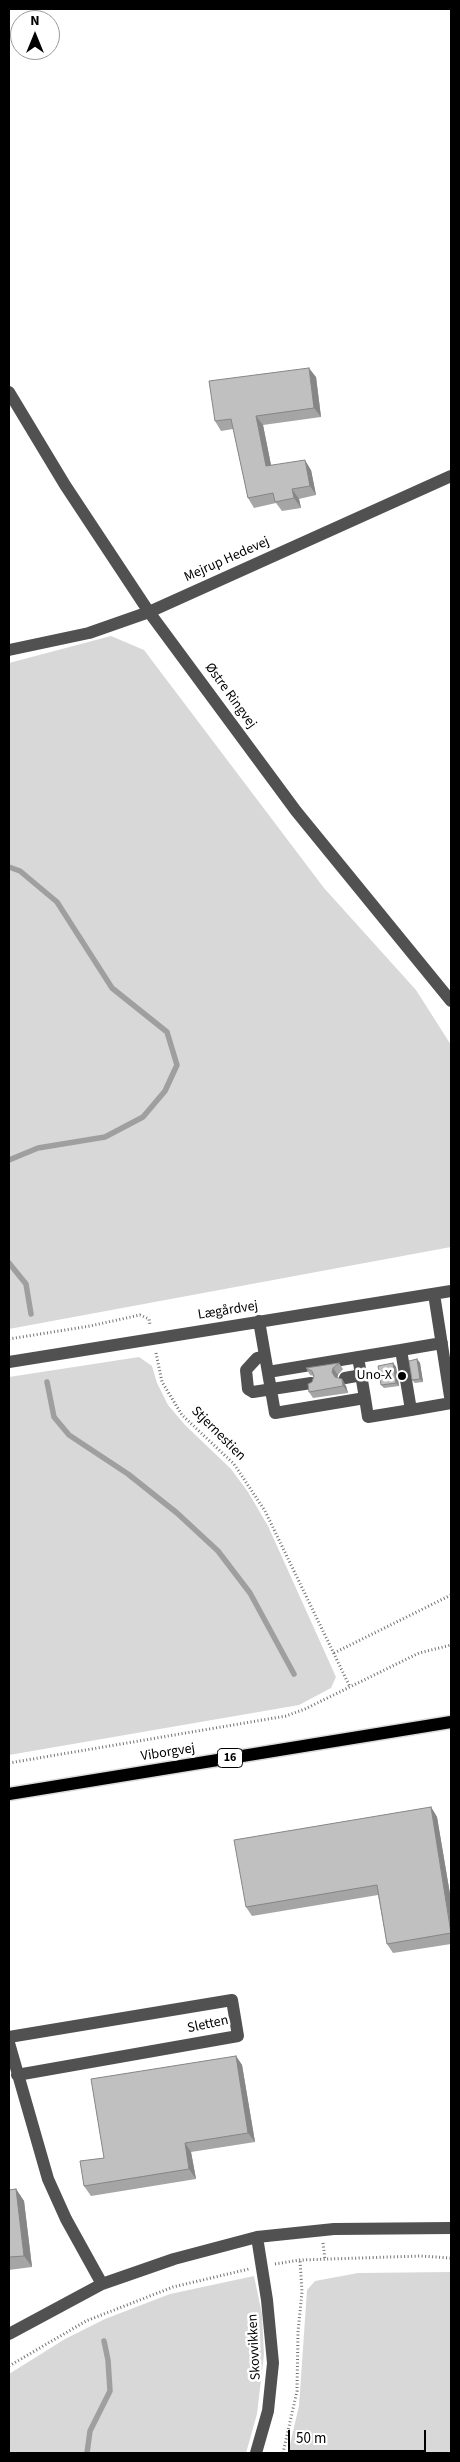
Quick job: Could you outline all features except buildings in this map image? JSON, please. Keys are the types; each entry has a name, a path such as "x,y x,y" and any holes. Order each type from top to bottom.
{"main road":[{"name":"Viborgvej","path":"9,1794 451,1722"}],"street":[{"name":"Østre Ringvej","path":"9,392 65,485 149,612 296,811 451,1001"},
{"name":"Mejrup Hedevej","path":"9,650 89,633 149,612 451,476"},
{"name":"Lægårdvej","path":"9,1362 451,1291"},
{"path":"358,1357 368,1418 451,1403 434,1294"},
{"path":"259,1321 274,1413 365,1398"},
{"path":"268,1372 442,1343"},
{"path":"401,1350 411,1410"},
{"path":"265,1356 257,1358 246,1370 248,1389 253,1392 311,1383"},
{"path":"345,1378 362,1374"},
{"name":"Sletten","path":"9,2036 232,2000 238,2036 17,2076"},
{"path":"9,2043 48,2179 66,2219 102,2284"},
{"path":"9,2334 102,2284 174,2260 258,2237 334,2229 451,2228"},
{"name":"Skovvikken","path":"256,2453 268,2411 273,2363 258,2237"}],"path":[{"name":"Stjernestien","path":"9,1339 90,1326 140,1315 149,1319 162,1382 182,1415 234,1464 266,1511 350,1687"},
{"path":"334,1653 451,1595"},
{"path":"9,1763 286,1716 419,1653 451,1645"},
{"path":"9,2366 86,2322 173,2287 262,2266 300,2260 420,2256 451,2258"},
{"path":"283,2453 298,2391 298,2332 302,2292 300,2260"}],"shaded area":[{"path":"111,636 144,650 324,888 416,990 451,1045 451,1247 9,1329 9,663"},
{"path":"139,1357 152,1366 157,1383 168,1405 185,1425 231,1469 248,1492 268,1526 336,1677 331,1688 299,1705 9,1755 9,1377"},
{"path":"451,2272 451,2453 288,2453 299,2406 307,2290 315,2281 358,2273"},
{"path":"254,2276 262,2314 264,2354 257,2414 246,2453 9,2453 9,2374 65,2339 105,2319 170,2294"}],"waterway":[{"path":"9,867 20,871 57,902 112,988 167,1032 177,1065 165,1091 143,1117 105,1137 38,1148 9,1160"},
{"path":"9,1263 26,1284 31,1314"},
{"path":"47,1382 54,1417 69,1435 128,1474 177,1513 218,1551 250,1593 294,1674"},
{"path":"87,2453 90,2431 110,2391 108,2360 104,2341"}],"place":[{"name":"Uno-X","path":"402,1376"}]}
